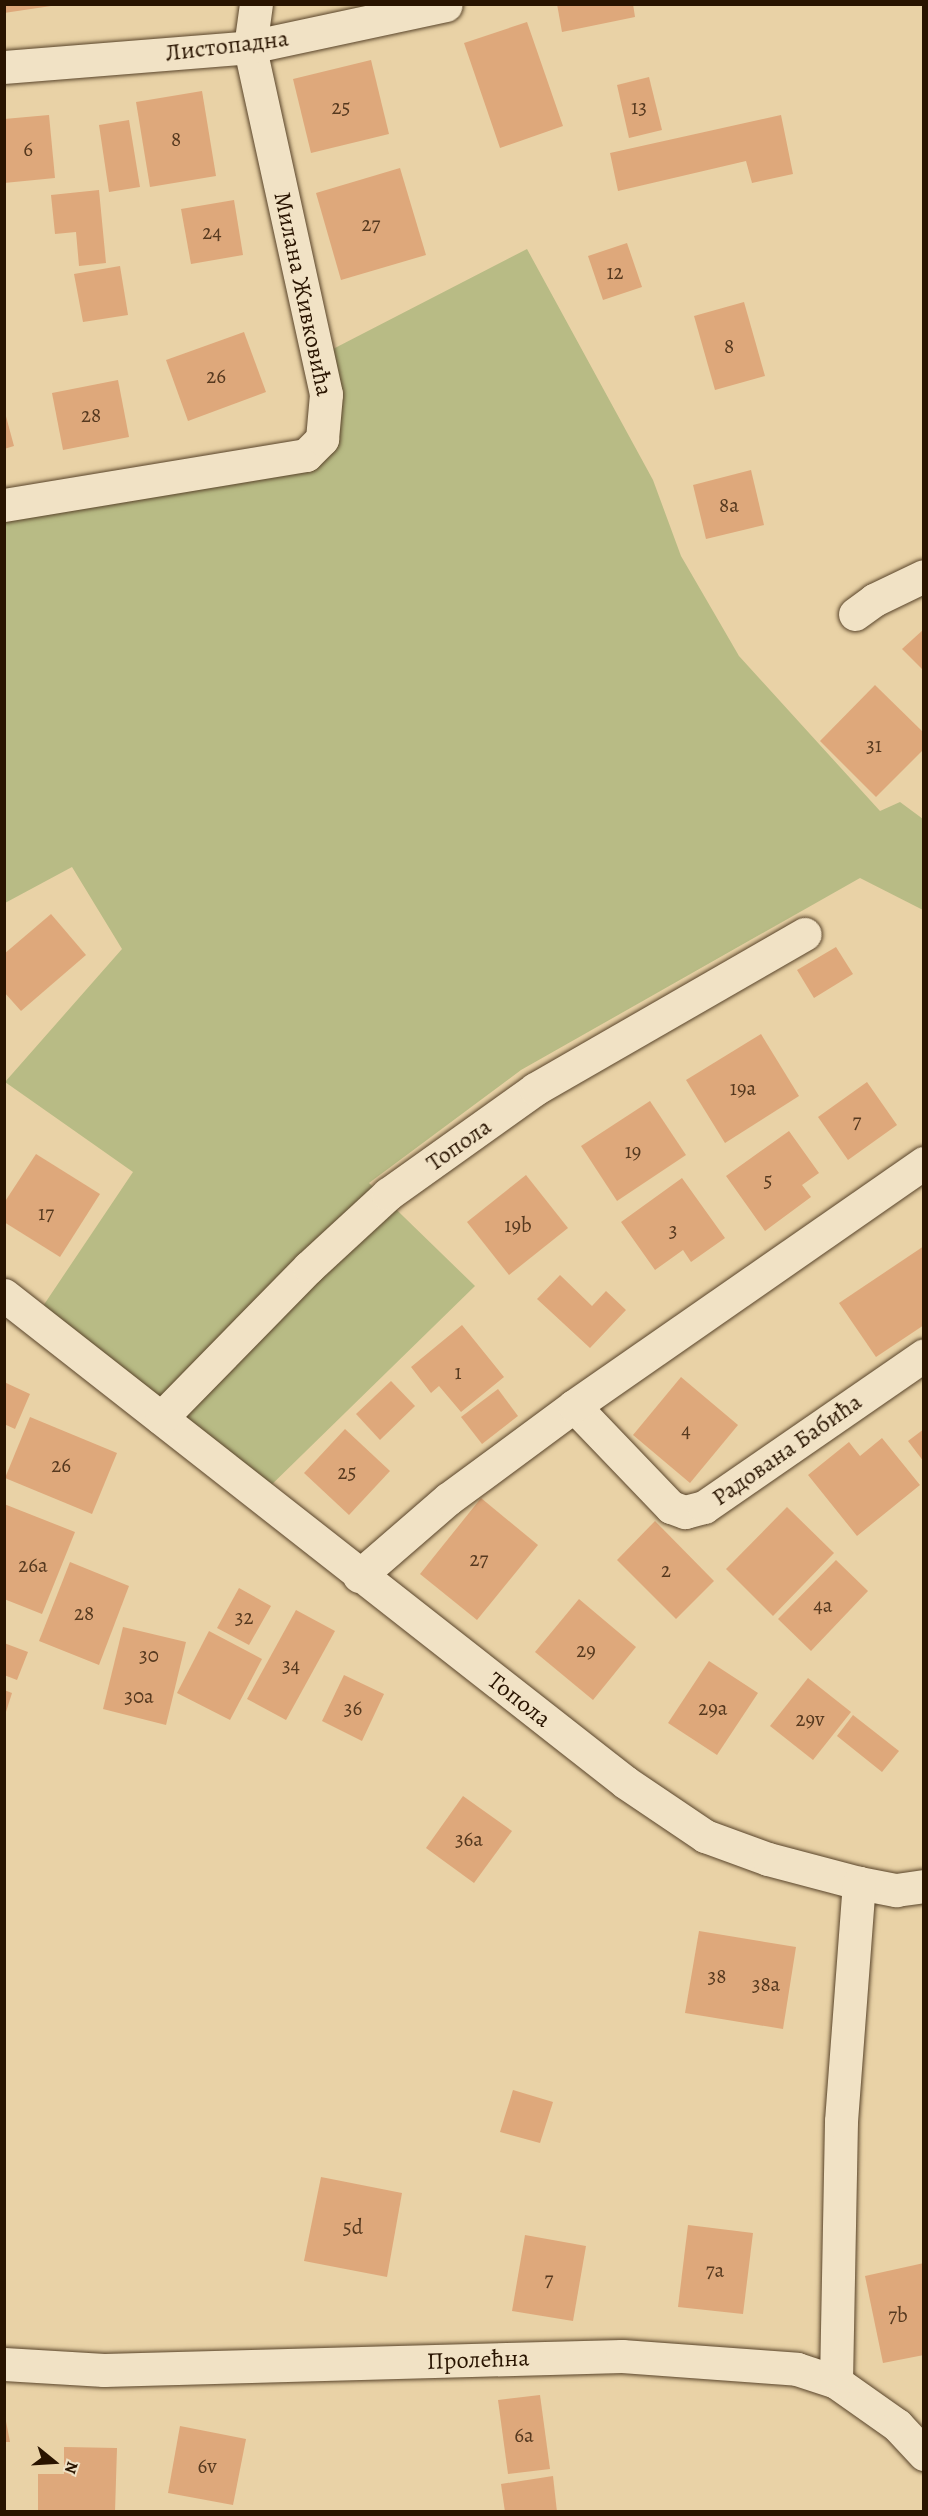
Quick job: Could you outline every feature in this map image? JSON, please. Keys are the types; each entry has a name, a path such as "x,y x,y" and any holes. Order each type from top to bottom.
{"street":[{"name":"Милана Живковића","path":"4,505 306,455 322,439 326,394 250,47 256,4"},
{"name":"Листопадна","path":"4,67 250,47 446,5"},
{"path":"855,614 874,600 924,576"},
{"name":"Топола","path":"161,1418 309,1267 387,1194 535,1089 805,934"},
{"path":"359,1576 448,1499 574,1407 924,1163"},
{"name":"Топола","path":"4,1295 359,1576 631,1787 705,1836 768,1859 859,1882 896,1890 924,1886"},
{"name":"Радована Бабића","path":"574,1407 671,1507 685,1512 704,1507 924,1355"},
{"path":"836,2382 841,2121 859,1882"},
{"name":"Пролећна","path":"4,2364 104,2370 622,2356 797,2369 836,2382 910,2418 924,2454"}],"green space":[{"path":"527,249 653,480 681,556 739,656 880,811 900,802 923,819 923,910 860,878 521,1070 369,1183 475,1286 261,1495 35,1318 133,1172 5,1082 122,949 72,867 5,903 5,509 229,481 326,426 333,349"}],"building":[{"path":"4,4 51,4 51,6 4,13"},
{"path":"557,4 633,4 635,17 562,32"},
{"path":"527,22 563,126 500,148 464,43"},
{"path":"371,60 389,134 311,153 293,79"},
{"path":"649,77 662,130 629,138 617,85"},
{"path":"202,91 216,176 150,187 136,102"},
{"path":"49,115 55,178 4,183 4,119"},
{"path":"781,115 793,174 752,183 746,161 618,191 610,153"},
{"path":"129,120 140,187 109,192 99,125"},
{"path":"400,168 426,255 341,280 316,193"},
{"path":"99,190 106,263 79,266 76,232 55,234 51,195"},
{"path":"234,200 243,255 191,264 181,209"},
{"path":"627,243 642,287 603,300 588,256"},
{"path":"120,266 128,315 83,322 74,274"},
{"path":"744,302 765,376 715,390 694,316"},
{"path":"244,332 266,392 188,421 166,360"},
{"path":"118,380 129,437 63,450 52,393"},
{"path":"4,409 14,446 4,449"},
{"path":"751,470 764,525 706,539 693,485"},
{"path":"924,629 924,671 902,649"},
{"path":"875,685 924,733 924,749 876,797 820,741"},
{"path":"51,914 86,955 21,1011 4,992 4,954"},
{"path":"836,947 853,974 814,998 797,970"},
{"path":"761,1034 799,1096 725,1143 686,1080"},
{"path":"867,1082 897,1125 848,1160 818,1117"},
{"path":"650,1101 686,1155 617,1201 581,1146"},
{"path":"789,1131 819,1173 802,1185 811,1197 765,1231 726,1176"},
{"path":"36,1154 100,1194 60,1257 4,1222 4,1203"},
{"path":"526,1175 568,1228 509,1275 467,1222"},
{"path":"682,1178 725,1238 691,1262 683,1250 655,1270 621,1222"},
{"path":"924,1246 924,1325 876,1357 839,1303"},
{"path":"560,1275 592,1306 606,1291 626,1310 590,1348 537,1299"},
{"path":"462,1325 504,1377 461,1412 439,1386 431,1393 411,1367"},
{"path":"681,1377 738,1425 690,1483 633,1435"},
{"path":"391,1381 415,1406 380,1440 356,1414"},
{"path":"4,1382 30,1394 15,1429 4,1424"},
{"path":"498,1389 518,1416 482,1444 461,1417"},
{"path":"30,1417 117,1453 92,1514 5,1478"},
{"path":"345,1429 390,1471 349,1515 304,1473"},
{"path":"924,1429 924,1462 908,1441"},
{"path":"882,1438 920,1485 857,1536 808,1475 849,1442 860,1456"},
{"path":"481,1498 538,1545 477,1620 420,1574"},
{"path":"4,1504 75,1532 42,1614 4,1599"},
{"path":"787,1507 834,1553 773,1616 726,1569"},
{"path":"655,1521 714,1581 676,1619 617,1560"},
{"path":"836,1560 868,1591 811,1651 778,1619"},
{"path":"70,1562 129,1586 99,1665 39,1641"},
{"path":"239,1588 271,1606 249,1645 217,1628"},
{"path":"579,1599 636,1647 593,1700 535,1652"},
{"path":"296,1610 335,1631 286,1720 247,1699"},
{"path":"123,1627 186,1642 166,1725 103,1709"},
{"path":"209,1631 262,1659 230,1720 177,1693"},
{"path":"4,1643 28,1652 17,1680 4,1675"},
{"path":"709,1661 758,1693 717,1755 668,1723"},
{"path":"344,1675 384,1694 362,1741 322,1721"},
{"path":"808,1678 851,1712 813,1760 770,1726"},
{"path":"4,1690 12,1693 5,1715 4,1715"},
{"path":"853,1715 899,1751 882,1772 837,1736"},
{"path":"463,1796 512,1831 474,1883 426,1848"},
{"path":"699,1931 796,1947 783,2029 685,2013"},
{"path":"513,2090 553,2102 540,2143 500,2132"},
{"path":"321,2177 402,2193 387,2277 304,2261"},
{"path":"688,2225 753,2233 743,2314 678,2307"},
{"path":"525,2235 586,2246 573,2321 512,2311"},
{"path":"924,2263 924,2355 883,2363 865,2276"},
{"path":"540,2395 550,2469 508,2474 498,2400"},
{"path":"4,2411 10,2442 4,2442"},
{"path":"180,2426 246,2439 233,2505 168,2493"},
{"path":"64,2447 117,2448 115,2512 38,2512 38,2474 64,2474"},
{"path":"553,2476 557,2512 505,2512 501,2484"}]}
